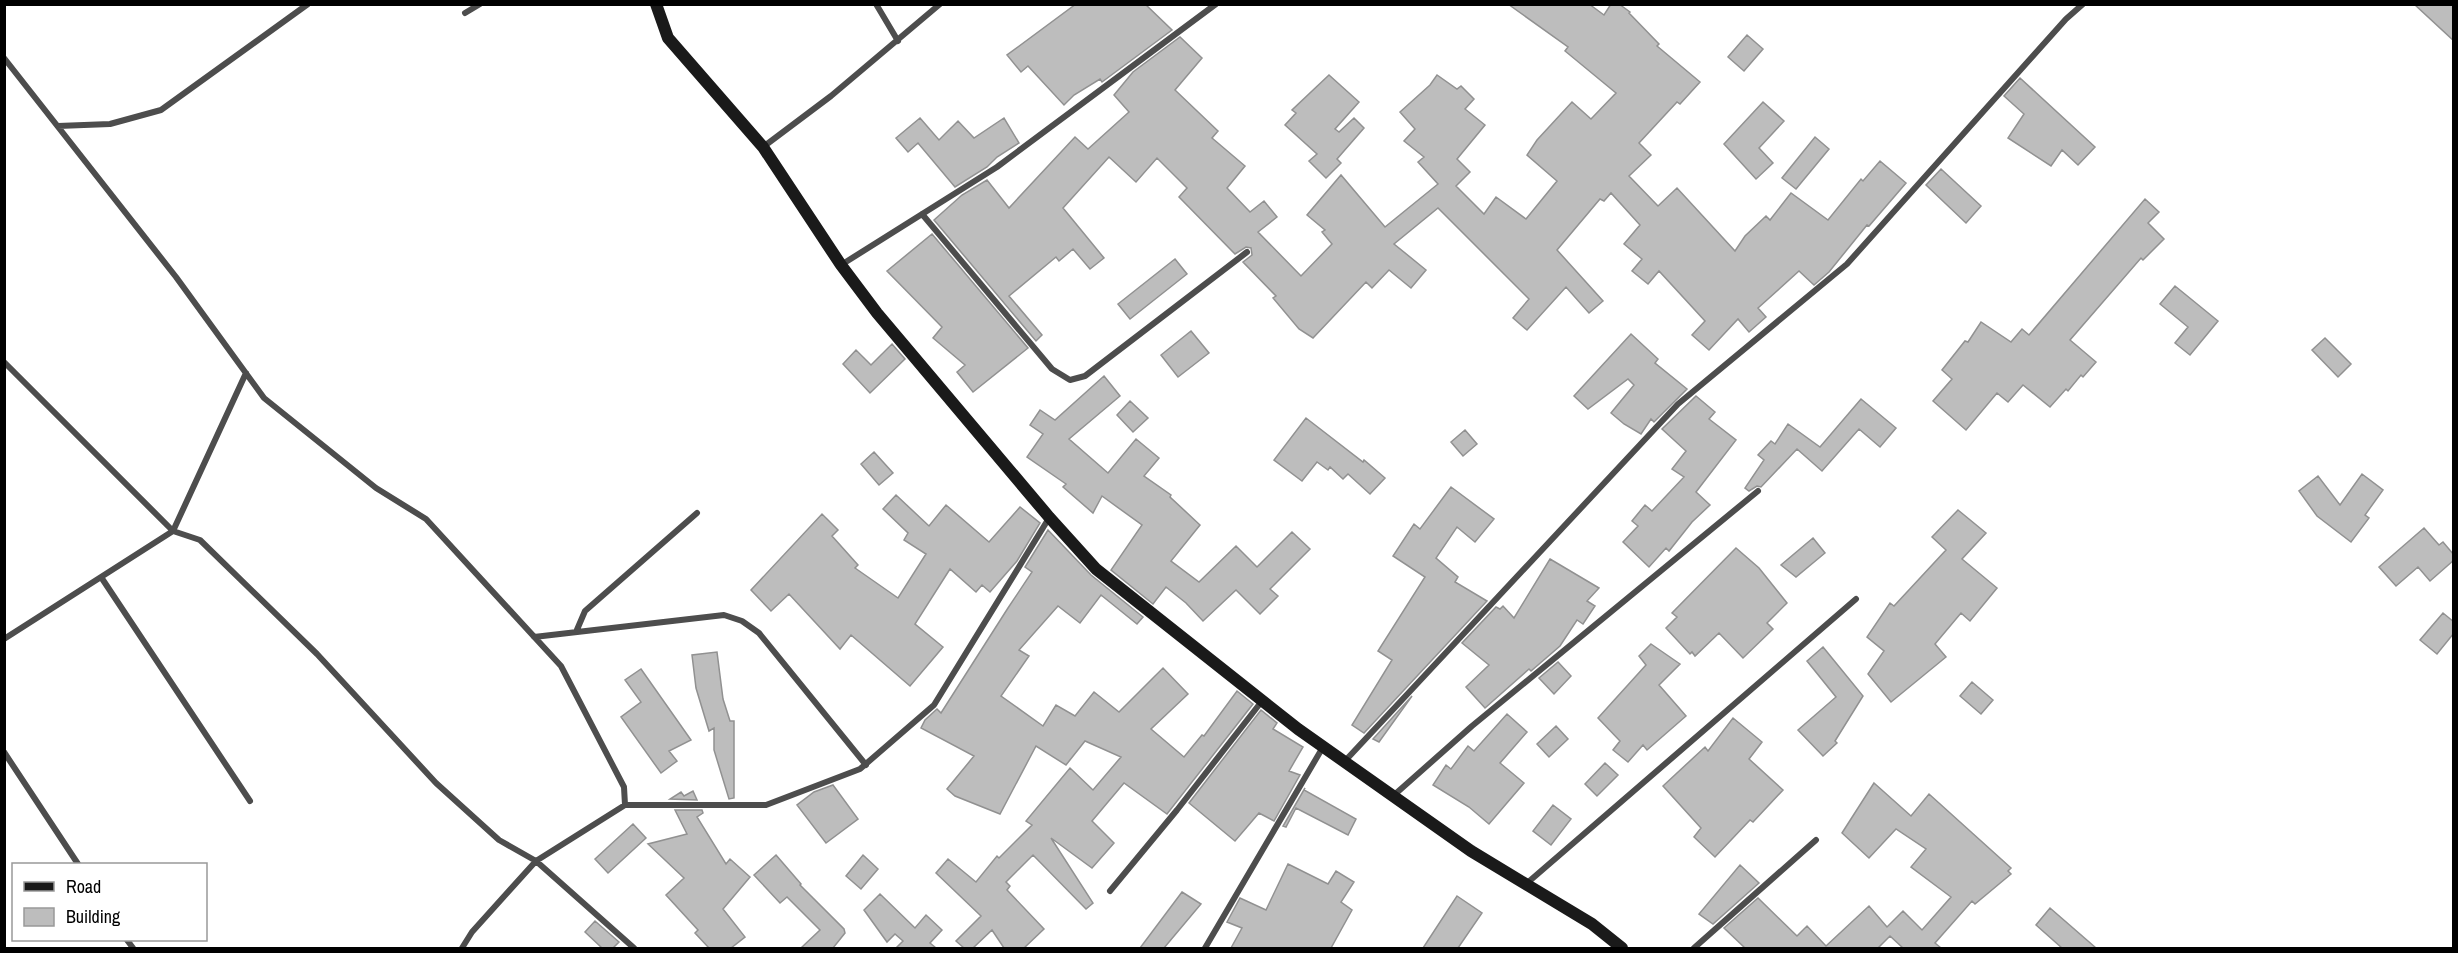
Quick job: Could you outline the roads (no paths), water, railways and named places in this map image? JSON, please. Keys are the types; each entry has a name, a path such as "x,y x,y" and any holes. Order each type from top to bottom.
{"street":[{"path":"58,126 110,124 161,110 308,4"},
{"path":"465,13 480,4"},
{"path":"656,4 668,38 763,147 841,265 877,313 1049,518 1096,569 1323,747 1472,851 1592,924 1616,947"},
{"path":"876,4 898,40"},
{"path":"763,147 831,96 940,4"},
{"path":"841,265 997,167 1216,4"},
{"path":"1344,762 1678,404 1847,264 2066,19 2083,4"},
{"path":"4,58 176,277 264,398 376,488 426,519 561,666 624,787 625,806"},
{"path":"922,214 1052,369 1070,380 1085,376 1247,252"},
{"path":"4,362 173,531 200,540 317,654 436,783 499,840 536,861 634,948"},
{"path":"4,639 173,531 246,373"},
{"path":"1394,796 1472,726 1758,491"},
{"path":"576,632 585,611 697,513"},
{"path":"462,948 472,933 536,861 625,806 766,805 860,770 934,705 1049,518"},
{"path":"101,577 250,801"},
{"path":"1526,884 1856,599"},
{"path":"534,637 723,615 742,621 759,633 866,765"},
{"path":"1110,891 1262,701"},
{"path":"1205,948 1323,747"},
{"path":"4,752 77,863"},
{"path":"1694,948 1816,840"}]}
